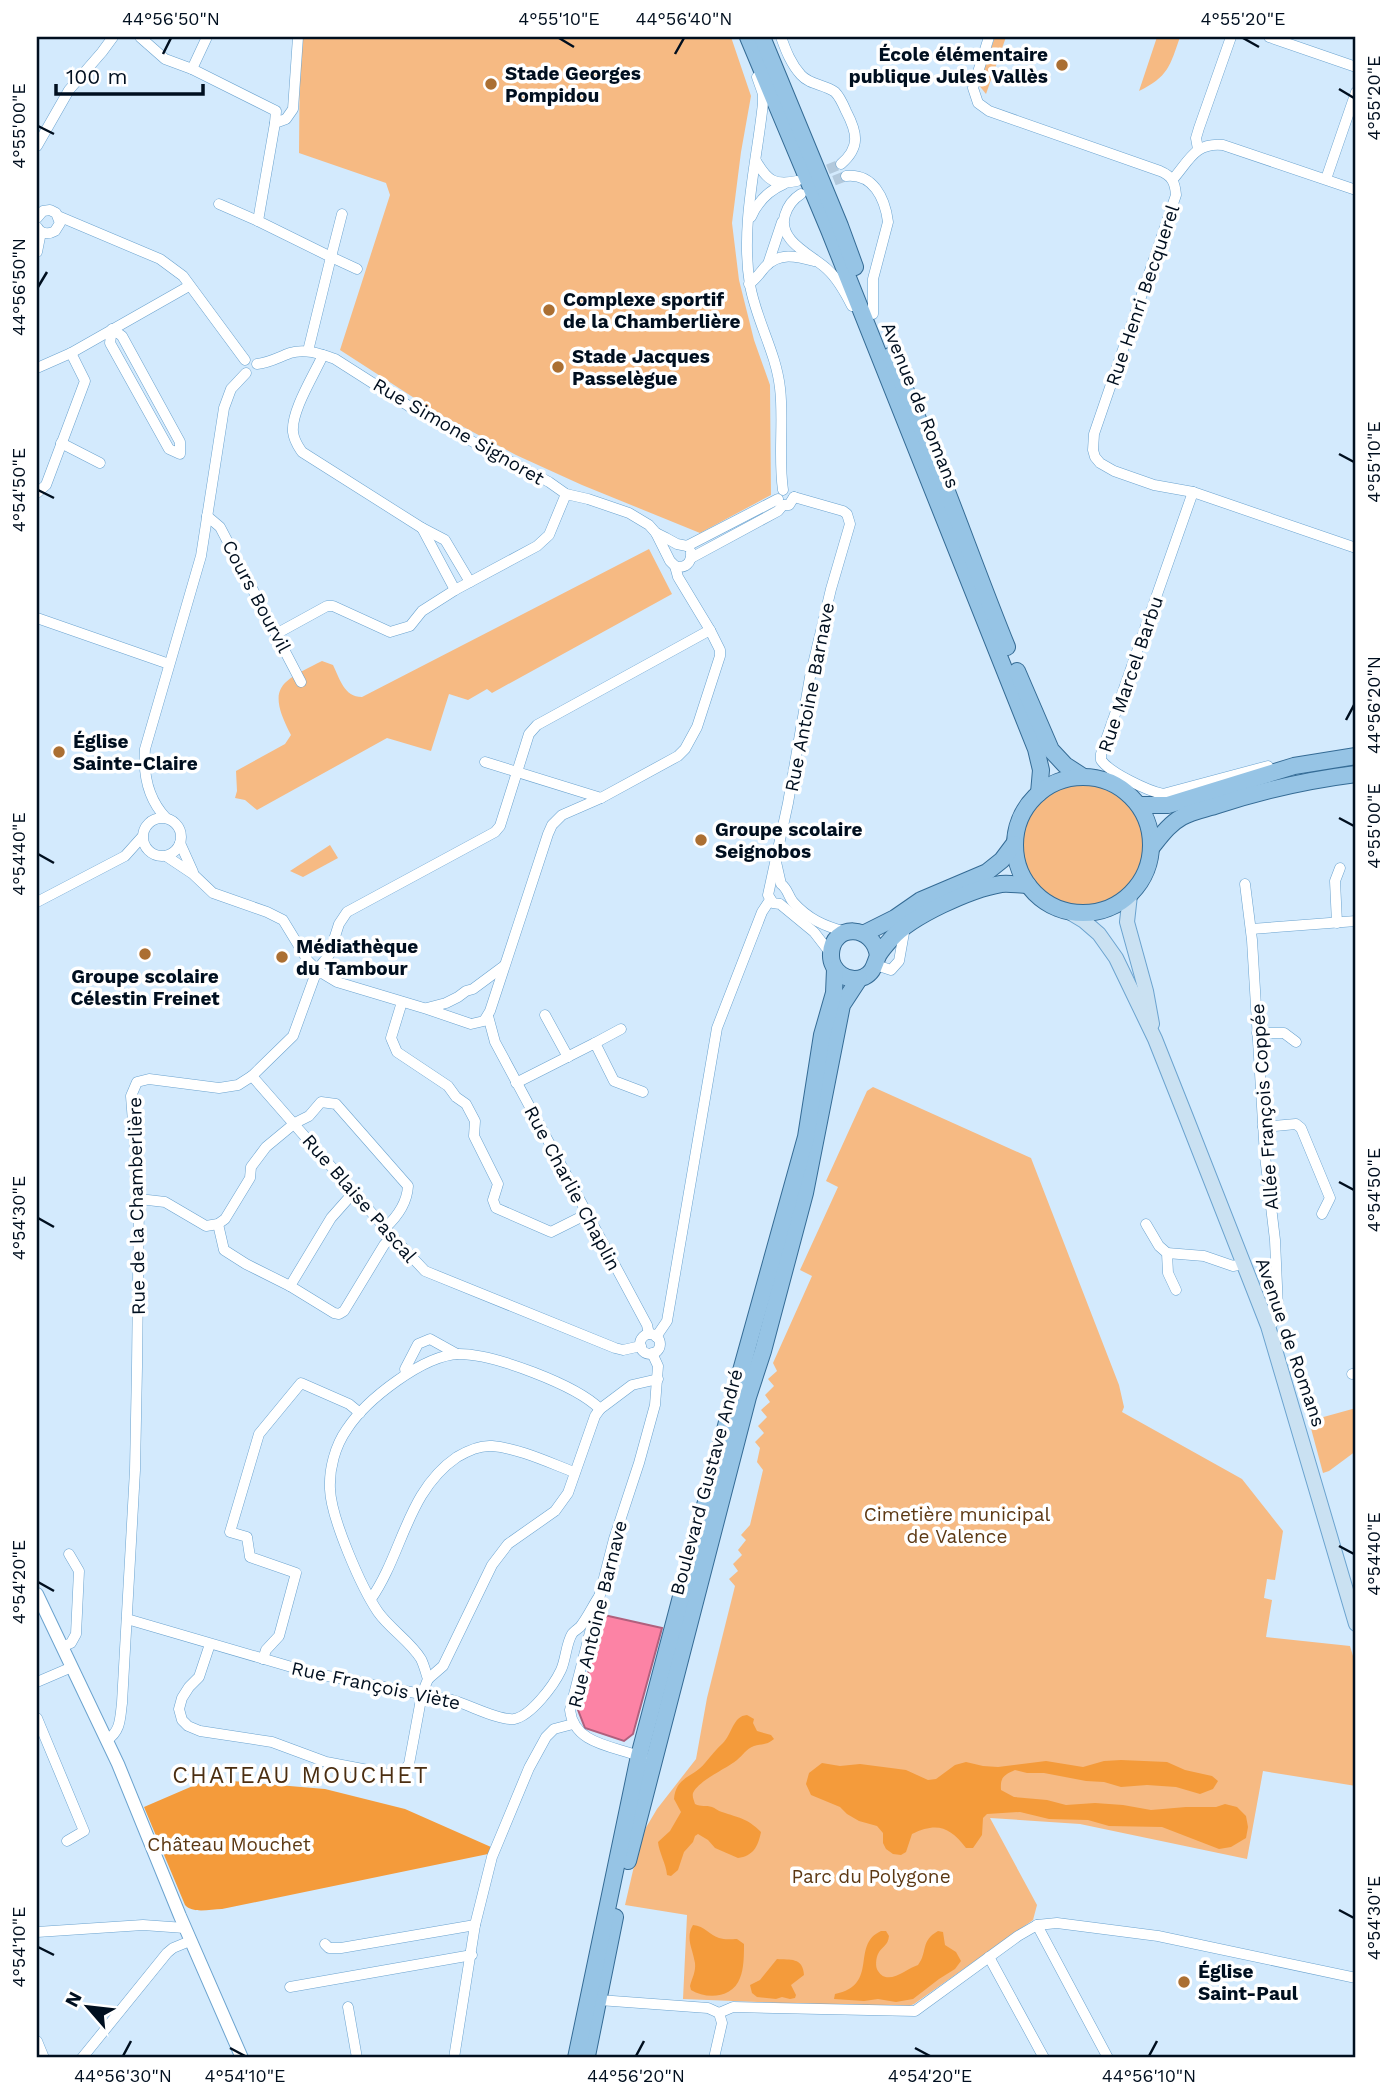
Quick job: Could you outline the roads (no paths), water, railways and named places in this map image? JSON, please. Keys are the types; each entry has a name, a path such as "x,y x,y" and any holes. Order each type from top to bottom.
{"main road":[{"name":"Avenue de Romans","path":"746,37 878,351 1036,749 1041,770 1039,793"},
{"name":"Avenue de Romans","path":"762,37 840,226 873,314 930,446 972,563 1047,742 1057,757 1082,776"},
{"path":"1139,805 1168,805 1201,797 1294,766 1356,756"},
{"path":"1151,848 1201,797 1248,795 1297,783 1356,774"},
{"path":"1082,776 1099,778 1128,793 1139,805 1148,825 1151,848 1145,874 1130,895 1108,909 1082,914 1059,909 1042,900 1028,886 1020,873 1014,844 1024,810 1039,793 1064,779 1082,776"},
{"path":"865,933 895,918 921,900 988,872 1014,844"},
{"name":"Boulevard Gustave André","path":"576,2058 612,1905 805,1193 842,1005 859,979 872,971 893,937 931,910 1002,884 1028,886"},
{"name":"Avenue de Romans","path":"1130,895 1128,922 1146,991 1154,1039"},
{"name":"Avenue de Romans","path":"1069,912 1092,927 1106,942 1154,1039 1268,1326 1356,1624"},
{"path":"846,932 859,931 872,939 877,947 877,961"},
{"name":"Boulevard Gustave André","path":"586,2058 599,2000 612,1905 642,1757 723,1437 806,1137 822,1035 834,993 835,941 846,932"},
{"path":"833,962 846,977 859,979"}],"street":[{"path":"37,146 69,90 113,37"},
{"path":"140,37 165,59 192,69 276,111 258,221"},
{"path":"192,69 207,37"},
{"path":"275,123 286,119 293,109 298,37"},
{"path":"675,566 682,567 778,511 781,498 780,388 775,362 749,284 747,243 762,94 746,37"},
{"path":"781,37 791,62 806,80 835,93 844,107 855,132 855,142 854,150 841,164"},
{"name":"Rue Henri Becquerel","path":"989,37 973,88 983,108 1155,169 1173,179 1176,195 1094,434 1093,450 1100,463 1114,471 1154,485 1193,492"},
{"path":"1198,149 1196,138 1231,37"},
{"path":"1269,37 1356,67"},
{"path":"1326,180 1356,92"},
{"path":"1173,179 1198,149 1206,145 1223,145 1356,190"},
{"path":"756,160 767,178 784,184"},
{"path":"846,176 862,178 874,184 887,212 888,222 873,279 873,314"},
{"path":"749,220 763,197 784,184 797,181"},
{"path":"767,264 790,203 802,194"},
{"path":"37,200 39,215 53,211 59,220 58,229 52,233 39,229 37,252"},
{"path":"219,204 357,269"},
{"path":"308,351 342,214"},
{"path":"783,219 788,237 841,284 878,351"},
{"path":"59,220 74,222 160,259 183,276 245,360"},
{"path":"749,284 776,258 785,256 821,264"},
{"path":"37,368 71,353 189,286"},
{"path":"112,329 122,337 180,442 180,454 169,449 110,343 112,329"},
{"name":"Rue Simone Signoret","path":"257,364 293,351 323,355 346,366 426,417 549,482 566,494 629,513 649,525 668,555"},
{"path":"37,493 46,485 85,381 71,353"},
{"path":"323,355 293,418 295,443 302,452 449,544 470,582"},
{"path":"142,837 145,849 158,857 166,856 180,844 179,828 166,818 152,799 145,770 145,749 198,568 226,398 246,373 254,372 257,364 252,359 245,360"},
{"path":"245,360 242,366 246,373"},
{"path":"61,443 100,463"},
{"path":"1193,492 1356,548"},
{"name":"Rue Marcel Barbu","path":"1193,492 1101,760 1107,767 1158,793 1174,792 1201,797"},
{"path":"276,634 327,606 333,606 390,632 410,626 422,611 537,546 549,535 566,494"},
{"name":"Rue Antoine Barnave","path":"776,886 776,861 810,677 827,601 850,524 843,511 794,497 792,503 781,498"},
{"path":"458,997 456,1012 467,1022 484,1021 488,1016 552,825 562,815 601,798 670,761 685,749 697,726 720,650 670,561 668,555 673,546 682,545 781,498"},
{"name":"Cours Bourvil","path":"207,516 220,527 301,681"},
{"path":"422,528 456,590"},
{"name":"Rue Simone Signoret","path":"656,533 682,545"},
{"path":"682,545 691,551 685,587"},
{"path":"37,618 169,664"},
{"name":"Rue de la Chamberlière","path":"107,1740 119,1728 122,1703 135,1470 139,1199 131,1096 137,1082 149,1079 219,1088 238,1085 252,1076 293,1036 317,970 328,955 339,924 347,912 495,832 529,734 537,725 710,630"},
{"path":"485,762 601,798"},
{"path":"37,902 125,856 142,837 148,823 152,799"},
{"path":"148,823 166,818"},
{"path":"180,844 194,874"},
{"path":"125,856 150,853"},
{"path":"166,856 194,874 213,892 283,920 301,951 317,970"},
{"path":"1337,923 1335,881 1340,868"},
{"name":"Allée François Coppée","path":"1245,884 1251,929 1263,1127 1275,1240 1278,1309 1274,1322 1268,1326"},
{"path":"833,962 814,932 775,902 768,892 776,886 786,889 788,895 810,918 846,932"},
{"path":"653,1335 660,1343 658,1348 652,1353 645,1352 641,1339 653,1335 667,1321 717,1028 762,912 788,895"},
{"path":"1251,929 1356,921"},
{"path":"427,1009 473,989 504,966"},
{"name":"Rue Charlie Chaplin","path":"317,970 337,982 467,1022 495,1042"},
{"path":"473,989 487,995 491,1005"},
{"path":"402,1002 391,1038 397,1052 448,1086 456,1097 466,1104 475,1121 474,1136 498,1184 493,1200 496,1208 551,1232 587,1214"},
{"path":"545,1014 568,1057"},
{"name":"Rue Charlie Chaplin","path":"488,1016 495,1042 516,1083 653,1335"},
{"path":"516,1083 621,1029"},
{"path":"1257,1033 1284,1033 1296,1042"},
{"path":"595,1043 614,1081 643,1092"},
{"name":"Rue Blaise Pascal","path":"252,1076 425,1271 615,1348 623,1350 641,1346"},
{"path":"139,1199 165,1202 206,1226 218,1224 225,1219 250,1178 251,1167 266,1147 295,1123 309,1116 321,1102 335,1104 408,1186 408,1192 384,1245 344,1311 339,1314 224,1250 218,1224"},
{"path":"1263,1127 1296,1124 1301,1128 1330,1198 1322,1214"},
{"path":"290,1286 331,1218 354,1192"},
{"path":"1146,1224 1159,1246 1167,1253 1204,1256 1233,1266 1243,1264"},
{"path":"1167,1253 1168,1273 1176,1290"},
{"path":"406,1373 405,1369 418,1344 430,1339 457,1354 504,1361 524,1369 590,1399 600,1409"},
{"name":"Rue Antoine Barnave","path":"454,2058 475,1925 492,1857 529,1768 545,1737 554,1729 573,1724 570,1710 614,1539 655,1405 658,1366 652,1353"},
{"path":"428,1679 421,1659 378,1612 356,1569 336,1520 330,1491 331,1467 347,1427 360,1413 406,1373 457,1354"},
{"path":"210,1644 200,1677 189,1687 179,1709 181,1720 188,1726 200,1731 272,1742 326,1762 394,1775 403,1772 409,1764 422,1694 428,1679 443,1666 492,1564 508,1544 555,1511 562,1503 568,1493 590,1426 600,1409 632,1385 658,1380"},
{"path":"262,1659 265,1650 279,1636 296,1573 250,1557 247,1538 230,1532 259,1434 301,1383 349,1404 360,1413"},
{"path":"371,1599 381,1584 411,1511 422,1493 450,1462 463,1453 490,1445 575,1472"},
{"path":"62,1647 71,1643 76,1633 79,1571 69,1554"},
{"path":"37,1594 107,1740 242,2058"},
{"name":"Rue François Viète","path":"127,1619 312,1674 422,1694 471,1705 506,1719 515,1719 526,1714 550,1688 561,1669 573,1632 579,1628 600,1595"},
{"path":"37,1682 72,1667"},
{"path":"37,1718 84,1831 67,1842"},
{"path":"573,1724 589,1739 649,1760 642,1802"},
{"path":"593,1977 599,2000 708,2008 719,2013 733,2007 908,2012 915,2011 1037,1925 1057,1923 1158,1936 1356,1978"},
{"path":"37,1933 143,1925 188,1934"},
{"path":"325,1944 329,1948 341,1948 475,1925"},
{"path":"1037,1925 1108,2058"},
{"path":"82,2058 167,1953 188,1934"},
{"path":"290,1987 472,1955"},
{"path":"989,1957 1044,2058"},
{"path":"348,2007 357,2058"},
{"path":"714,2058 722,2023 719,2013"},
{"path":"37,2041 44,2058"}],"tunnel":[{"path":"814,175 841,164"},
{"path":"820,186 846,176"}],"place":[{"name":"École élémentaire publique Jules Vallès","path":"1062,65"},
{"name":"Stade Georges Pompidou","path":"491,84"},
{"name":"Complexe sportif de la Chamberlière","path":"549,310"},
{"name":"Stade Jacques Passelègue","path":"558,367"},
{"name":"Église Sainte-Claire","path":"59,752"},
{"name":"Groupe scolaire Seignobos","path":"701,840"},
{"name":"Groupe scolaire Célestin Freinet","path":"145,954"},
{"name":"Médiathèque du Tambour","path":"282,957"},
{"name":"Église Saint-Paul","path":"1184,1982"}],"district":[{"name":"CHATEAU MOUCHET","path":"301,1775"}],"park label":[{"name":"Cimetière municipal de Valence","path":"957,1525"},
{"name":"Château Mouchet","path":"229,1844"},
{"name":"Parc du Polygone","path":"871,1876"}]}
